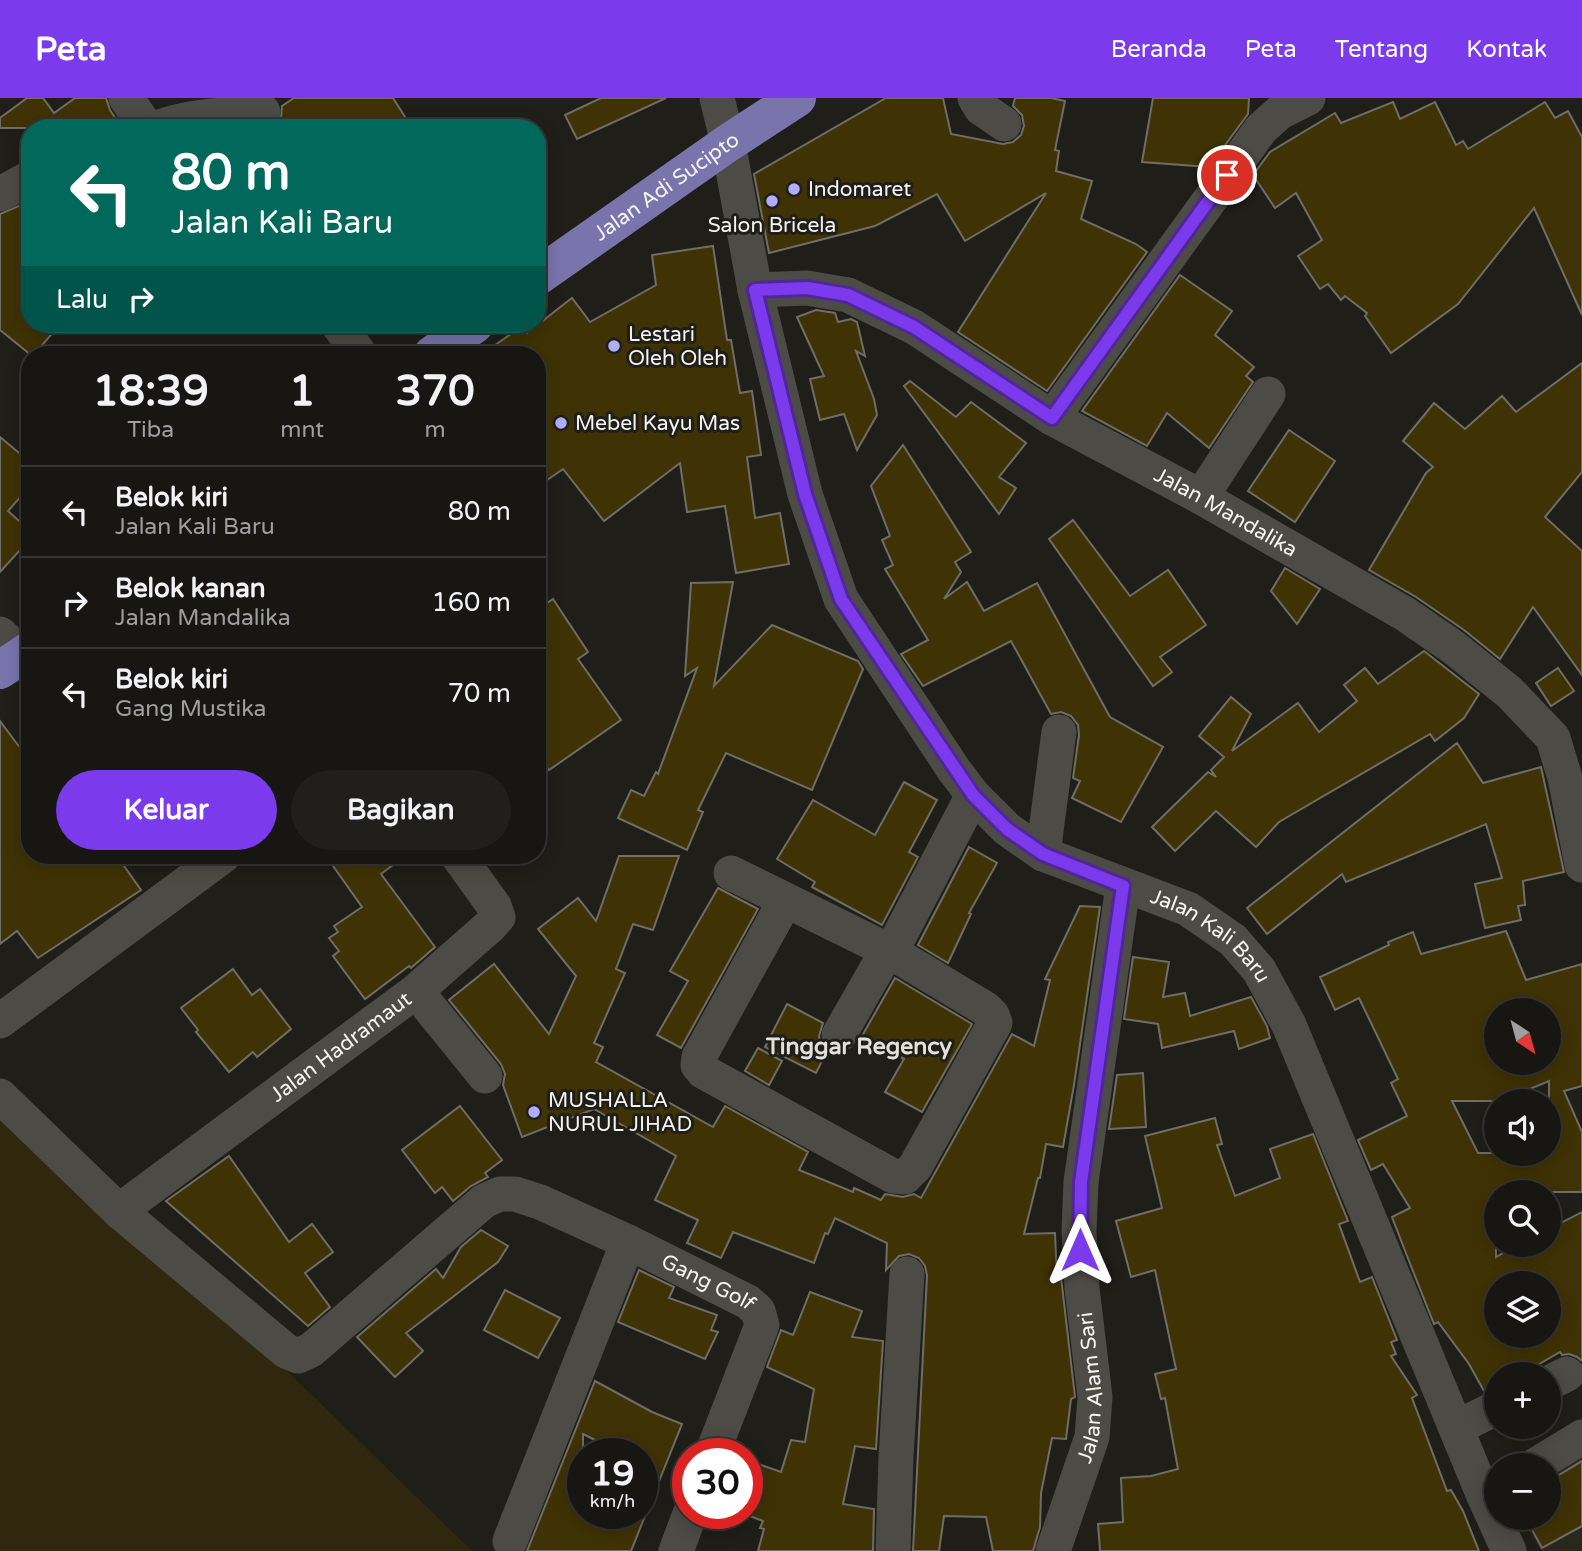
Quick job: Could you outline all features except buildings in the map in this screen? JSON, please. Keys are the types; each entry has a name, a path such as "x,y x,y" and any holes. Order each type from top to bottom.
{"highway":[{"name":"Jalan Adi Sucipto","path":"546,271 797,98"},
{"path":"444,346 463,333"}],"street":[{"path":"126,98 141,119"},
{"name":"Jalan Kali Baru","path":"717,98 755,290 805,494 841,599 973,795 1007,829 1043,854 1188,909 1233,940 1259,970 1289,1025 1456,1428 1484,1481"},
{"path":"975,98 981,108 1004,124"},
{"path":"1052,418 1261,129 1280,112 1308,98"},
{"path":"196,119 270,113"},
{"path":"0,194 21,183"},
{"name":"Jalan Mandalika","path":"755,290 807,288 848,295 914,327 1052,418 1201,497 1405,614 1453,647 1509,692 1568,734 1565,778 1582,865"},
{"path":"1201,497 1268,394"},
{"path":"1043,854 1059,732"},
{"path":"839,1035 889,952 973,795"},
{"path":"0,1021 212,864"},
{"name":"Jalan Hadramaut","path":"119,1211 416,990 491,925 498,917 494,906 464,864"},
{"path":"731,873 889,952 992,1015 995,1023 915,1167 905,1177 893,1176 704,1072 698,1065 699,1057 785,901"},
{"name":"Jalan Alam Sari","path":"1053,1551 1092,1437 1095,1397 1082,1289 1079,1231 1081,1182 1123,886"},
{"path":"416,990 485,1076"},
{"path":"0,1096 119,1211"},
{"name":"Gang Golf","path":"119,1211 286,1351 298,1356 311,1350 484,1201 500,1194 515,1194 540,1202 748,1301 758,1311 762,1325 718,1438"},
{"path":"510,1541 628,1242"},
{"path":"893,1551 907,1274"},
{"path":"1456,1428 1484,1414"},
{"path":"1556,1453 1582,1437"},
{"path":"676,1551 684,1529"},
{"name":"Jalan Kali Baru","path":"1502,1530 1509,1551"}],"shaded area":[{"path":"0,1091 472,1551 0,1551"},
{"path":"1582,1446 1582,1551 1541,1551 1529,1530 1561,1530 1561,1458"}],"place":[{"name":"Indomaret","path":"794,189"},
{"name":"Salon Bricela","path":"772,201"},
{"name":"Lestari Oleh Oleh","path":"614,346"},
{"name":"Mebel Kayu Mas","path":"561,423"},
{"name":"MUSHALLA NURUL JIHAD","path":"534,1112"}],"district":[{"name":"Tinggar Regency","path":"859,1046"}],"route":[{"path":"1080,1250 1081,1182 1123,886 1043,854 1007,829 973,795 841,599 805,494 755,290 807,288 848,295 914,327 1052,418 1227,175"}]}
